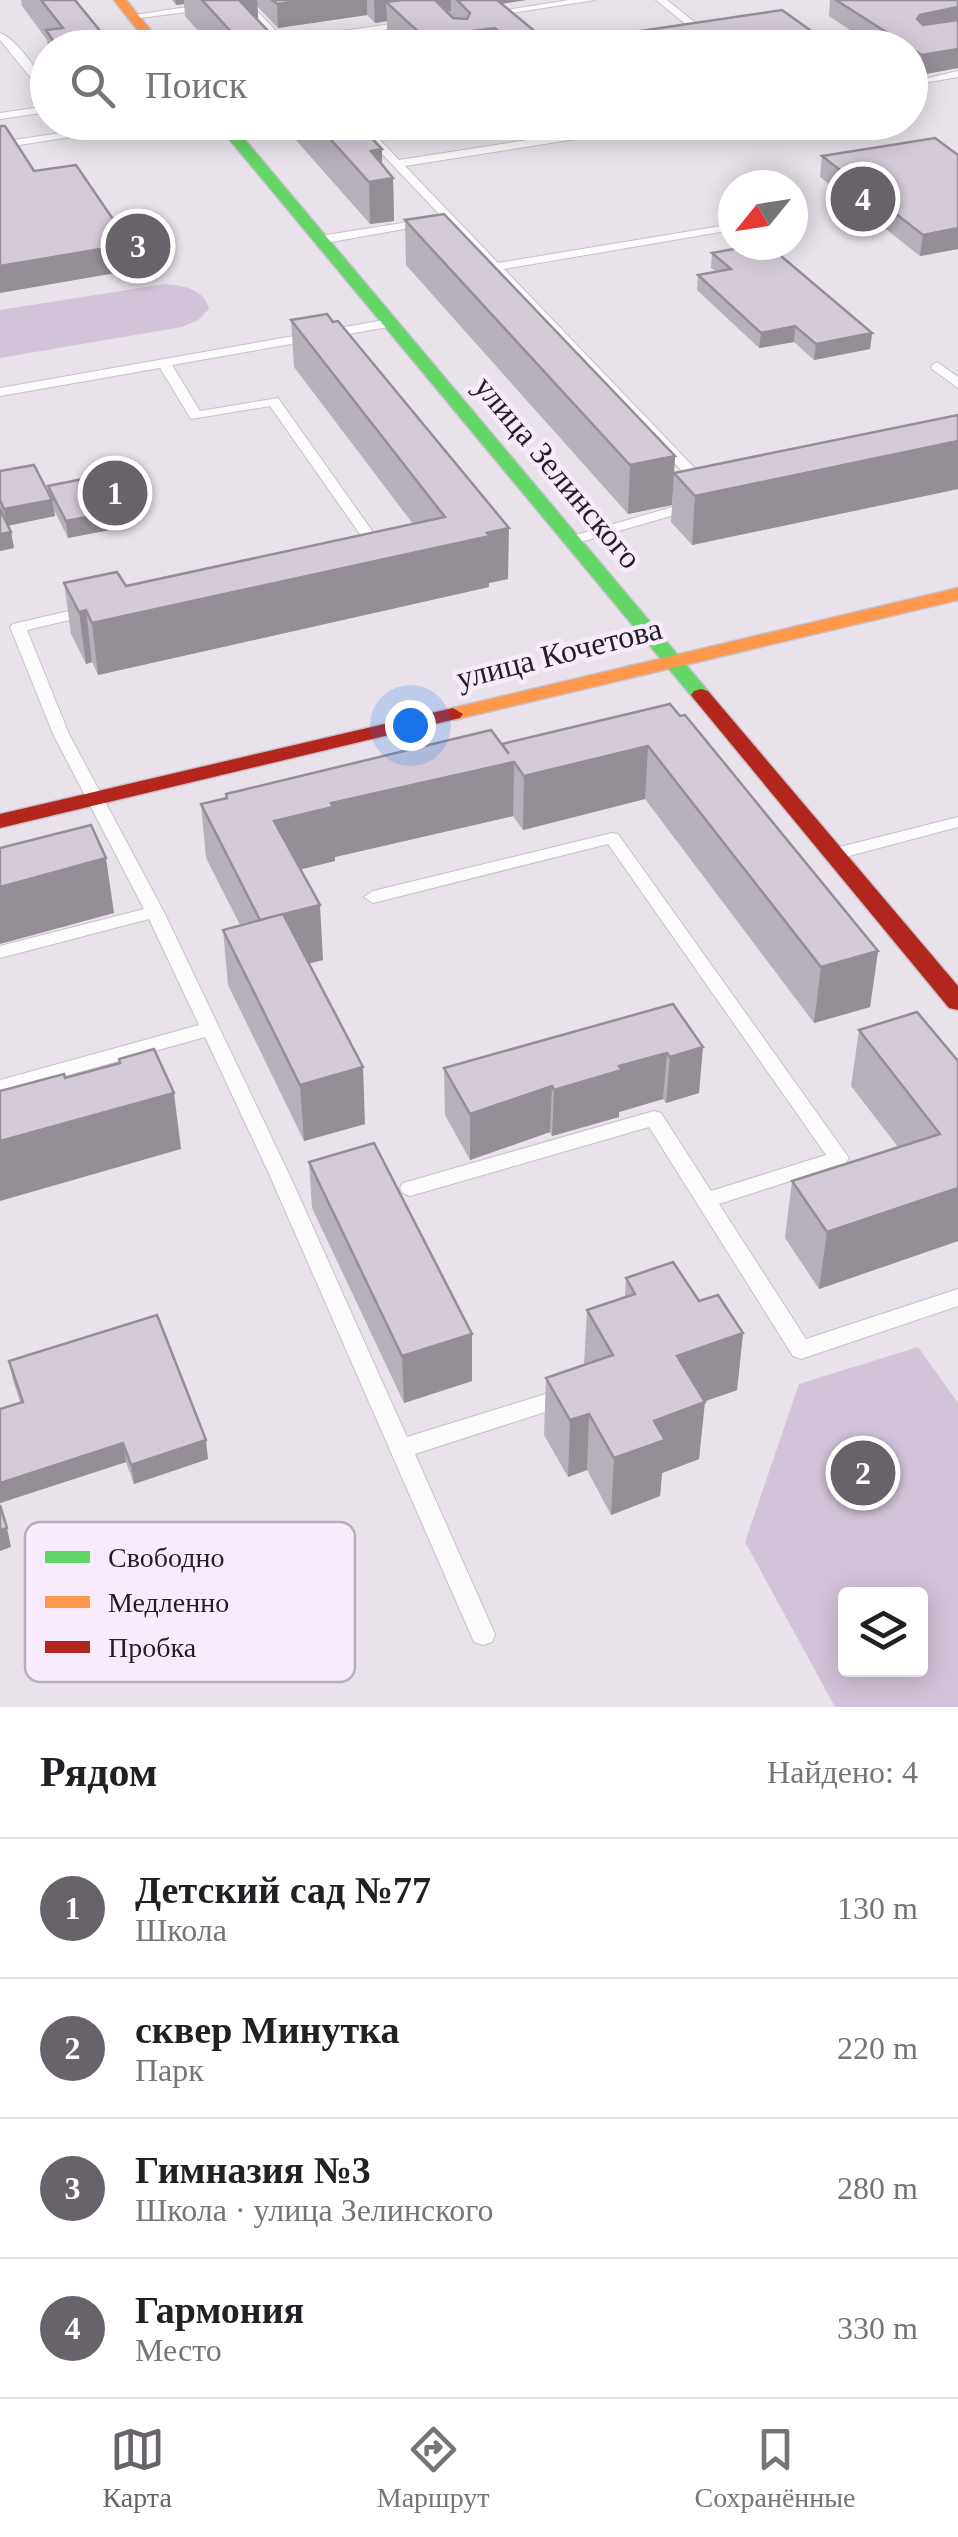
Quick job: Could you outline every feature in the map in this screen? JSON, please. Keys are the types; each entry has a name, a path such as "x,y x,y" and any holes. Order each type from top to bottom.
{"street":[{"path":"127,8 145,30"},
{"name":"улица Зелинского","path":"237,140 958,1002"},
{"name":"улица Кочетова","path":"0,821 958,594"}],"lane":[{"path":"472,16 590,0"},
{"path":"661,0 700,30"},
{"path":"127,8 249,1 272,30"},
{"path":"378,30 416,24"},
{"path":"0,36 7,39 30,71"},
{"path":"929,78 958,74"},
{"path":"0,116 30,112"},
{"path":"0,145 35,140"},
{"path":"374,140 710,492 690,508 574,540"},
{"path":"396,164 545,140"},
{"path":"320,240 450,218"},
{"path":"496,267 718,230"},
{"path":"0,392 390,323"},
{"path":"958,362 937,366 958,384"},
{"path":"164,363 196,416 273,401 378,549 359,553"},
{"path":"0,630 112,606"},
{"path":"18,626 61,734 154,912 280,1176 483,1634"},
{"path":"834,854 958,822"},
{"path":"372,897 612,838 839,1158 706,1200"},
{"path":"0,952 154,912"},
{"path":"0,1088 210,1028"},
{"path":"410,1188 654,1118 800,1350 958,1297"},
{"path":"401,1450 565,1397"}],"shaded area":[{"path":"165,284 198,292 209,309 198,320 182,327 0,358 0,310"},
{"path":"918,1347 958,1403 958,1707 835,1707 745,1542 799,1384"}],"building":[{"path":"41,0 75,0 99,30 46,30 63,28"},
{"path":"202,0 239,0 267,30 230,30"},
{"path":"272,0 309,0 277,4"},
{"path":"435,0 453,18 467,19 470,13 457,0 497,0 533,30 416,30 386,2"},
{"path":"836,0 958,0 958,7 917,19 923,25 958,20 958,49 928,54 928,30 883,30"},
{"path":"782,10 810,30 646,30"},
{"path":"0,126 5,126 34,171 76,165 130,244 0,266"},
{"path":"935,138 958,155 958,228 923,235 822,156 928,140"},
{"path":"331,140 373,140 382,149 371,151 393,178 369,182"},
{"path":"444,214 675,456 630,465 405,220"},
{"path":"720,260 786,260 872,333 816,344 795,326 761,333 698,275 731,269"},
{"path":"327,314 333,322 338,321 509,528 487,533 490,536 92,623 86,610 79,612 64,583 117,572 126,586 445,517 291,320"},
{"path":"958,415 958,441 695,496 674,473"},
{"path":"34,465 52,500 4,509 0,500 0,471"},
{"path":"98,476 118,511 66,521 48,486"},
{"path":"0,509 11,532 0,534"},
{"path":"670,704 680,716 685,715 878,951 821,967 648,746 524,776 514,762 331,803 333,807 274,821 320,905 260,920 201,804 227,798 226,794 491,730 509,754 502,744"},
{"path":"91,825 106,858 0,887 0,848"},
{"path":"283,914 363,1067 300,1085 223,930"},
{"path":"673,1004 703,1047 619,1066 622,1070 554,1090 552,1086 470,1114 444,1068"},
{"path":"917,1012 958,1061 958,1188 827,1232 792,1181 940,1134 859,1030"},
{"path":"154,1049 174,1093 0,1141 0,1091 120,1063 119,1059"},
{"path":"374,1143 472,1334 402,1356 309,1162"},
{"path":"673,1262 699,1301 718,1295 743,1333 677,1356 705,1402 654,1421 665,1440 614,1458 589,1414 570,1420 546,1378 613,1355 587,1310 635,1294 626,1278"},
{"path":"157,1315 206,1440 131,1465 123,1443 0,1483 0,1409 23,1402 9,1361"},
{"path":"0,1505 7,1528 0,1530"}],"traffic: fast":[{"path":"237,140 701,695"}],"traffic: slow":[{"path":"120,0 144,30"},
{"path":"453,714 958,594"}],"traffic: jam":[{"path":"701,695 958,1002"},
{"path":"0,821 453,714"}],"place":[{"name":"Гармония","path":"863,199"},
{"name":"Гимназия №3","path":"138,246"},
{"name":"Детский сад №77","path":"115,493"},
{"name":"сквер Минутка","path":"863,1473"}]}
